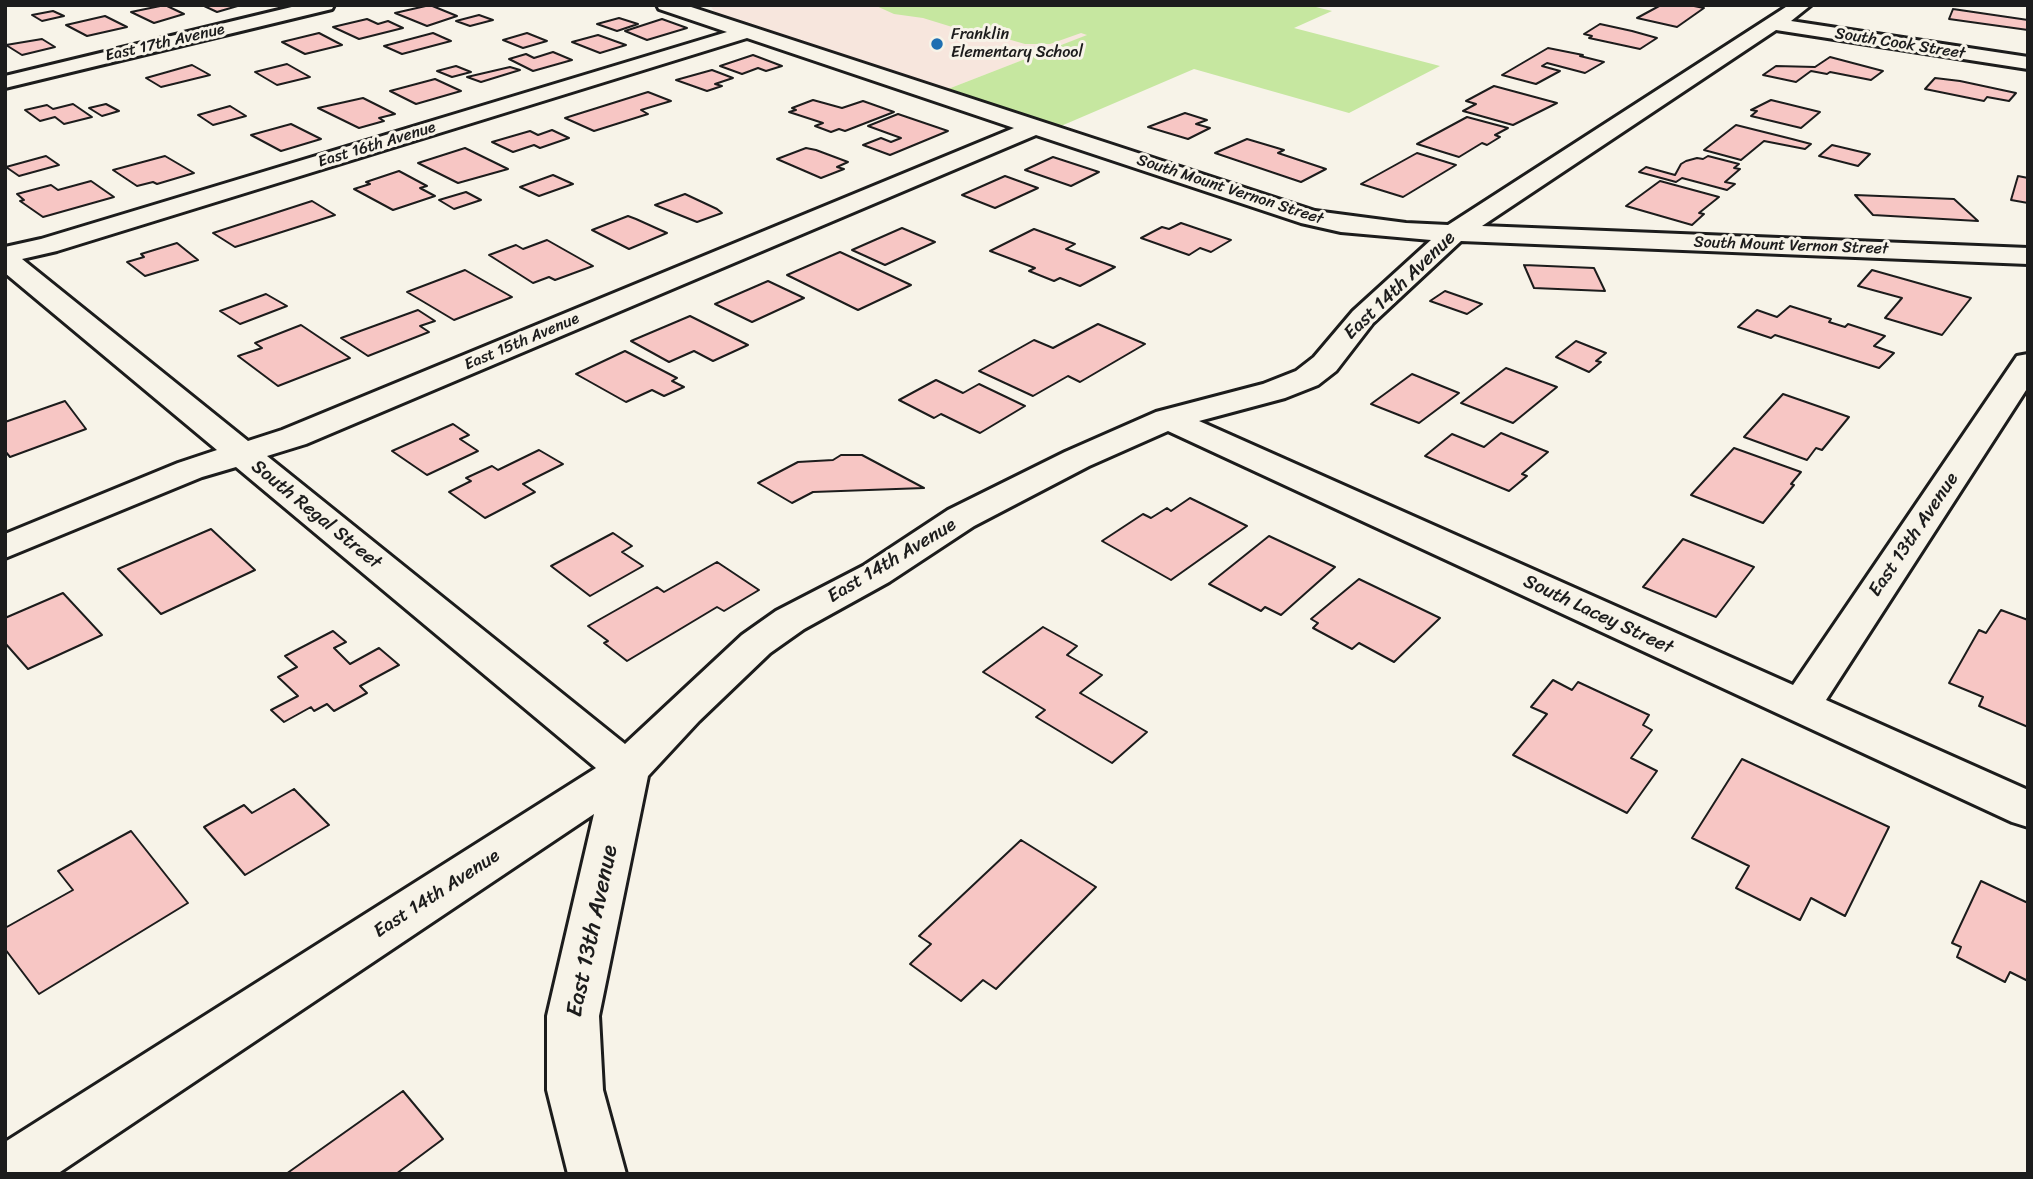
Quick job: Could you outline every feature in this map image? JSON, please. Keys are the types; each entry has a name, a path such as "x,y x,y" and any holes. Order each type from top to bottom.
{"street":[{"name":"East 17th Avenue","path":"5,82 325,5"},
{"name":"South Mount Vernon Street","path":"666,5 1310,218 1374,229 2028,256"},
{"name":"East 14th Avenue","path":"7,1174 627,770 684,711 756,644 790,620 876,574 961,519 1077,459 1168,419 1274,391 1307,378 1325,364 1363,317 1455,232 1802,5"},
{"name":"South Cook Street","path":"1773,24 2028,63"},
{"name":"East 16th Avenue","path":"5,257 747,32"},
{"name":"East 15th Avenue","path":"5,547 190,470 294,437 1035,127"},
{"name":"South Regal Street","path":"5,257 627,770"},
{"name":"East 13th Avenue","path":"1800,706 2028,363"},
{"name":"South Lacey Street","path":"1168,419 2028,810"},
{"name":"East 13th Avenue","path":"597,1174 575,1090 573,1016 627,770"}],"shaded area":[{"name":"Franklin Elementary School","path":"710,5 1166,5 948,89 715,13"}],"green space":[{"path":"874,5 1308,5 1332,11 1294,28 1440,66 1349,113 1194,69 1061,126 948,89 1087,35 1081,33 1050,44 1025,44 976,30 962,30 923,18 894,14"}],"building":[{"path":"165,5 184,14 154,23 131,12"},
{"path":"202,5 241,5 217,12"},
{"path":"430,5 457,16 427,26 395,13"},
{"path":"1661,5 1704,8 1677,27 1637,18"},
{"path":"1953,9 2028,20 2028,30 1949,19"},
{"path":"53,11 64,16 42,21 32,15"},
{"path":"479,15 493,20 470,26 456,21"},
{"path":"105,16 127,27 87,36 66,25"},
{"path":"619,18 638,24 617,31 597,24"},
{"path":"367,19 378,24 388,21 403,28 359,39 333,27"},
{"path":"662,19 687,28 647,40 625,31"},
{"path":"1600,24 1657,38 1640,49 1589,38 1592,36 1584,34"},
{"path":"319,33 342,45 305,54 282,42"},
{"path":"433,33 451,41 402,54 384,46"},
{"path":"527,33 547,41 523,48 503,40"},
{"path":"598,35 626,45 600,53 572,42"},
{"path":"42,39 55,47 22,55 6,45"},
{"path":"1548,48 1604,62 1585,73 1547,63 1542,66 1560,71 1536,84 1502,75"},
{"path":"553,52 572,60 533,71 509,59 526,54 534,58"},
{"path":"753,55 782,66 766,71 758,68 742,74 720,66"},
{"path":"1830,57 1883,71 1871,80 1811,71 1796,82 1763,75 1776,66 1815,67"},
{"path":"287,64 310,77 277,85 255,72"},
{"path":"192,65 210,75 161,87 146,78"},
{"path":"456,66 471,72 452,77 437,71"},
{"path":"510,67 520,70 481,82 467,77"},
{"path":"712,70 733,78 715,84 722,86 707,91 676,80"},
{"path":"1935,78 2016,93 2009,101 1987,97 1984,101 1925,89"},
{"path":"435,79 461,91 416,104 390,91"},
{"path":"1494,86 1557,103 1513,125 1463,111 1476,104 1466,101"},
{"path":"648,92 671,101 641,110 648,114 594,131 565,118"},
{"path":"363,98 395,114 379,118 384,121 359,128 318,108"},
{"path":"813,100 842,108 863,101 894,112 845,131 839,129 831,132 815,126 823,123 789,112 796,110 792,108"},
{"path":"1771,100 1820,112 1801,128 1751,116 1757,111 1751,110"},
{"path":"73,104 92,117 64,124 55,117 40,121 25,110 47,105 53,109"},
{"path":"106,104 119,111 102,116 89,108"},
{"path":"230,106 246,116 213,125 198,115"},
{"path":"1185,113 1207,120 1196,124 1210,128 1188,139 1148,127"},
{"path":"898,114 948,131 890,155 863,145 881,138 891,142 901,138 868,126"},
{"path":"1467,117 1508,128 1495,135 1500,137 1487,145 1482,143 1459,157 1417,144"},
{"path":"291,124 321,139 281,151 251,135"},
{"path":"1736,125 1811,144 1805,149 1764,141 1741,160 1704,150"},
{"path":"552,130 569,138 540,148 534,145 513,152 492,142 530,131 538,135"},
{"path":"1247,139 1284,150 1278,153 1326,169 1301,182 1215,153"},
{"path":"1832,145 1870,154 1858,166 1819,156"},
{"path":"465,148 508,169 458,183 418,163"},
{"path":"806,148 848,162 837,167 844,169 821,178 777,159"},
{"path":"1417,153 1456,165 1403,197 1361,184"},
{"path":"46,156 59,165 19,176 6,167"},
{"path":"165,156 194,173 157,184 153,182 137,186 113,170"},
{"path":"1708,156 1739,164 1734,168 1740,169 1725,182 1735,184 1727,190 1682,178 1676,182 1639,172 1646,167 1675,175 1686,161"},
{"path":"1053,157 1099,172 1071,186 1025,170"},
{"path":"399,171 427,186 420,188 435,196 393,210 354,189 370,184 366,182"},
{"path":"553,175 573,184 539,196 520,187"},
{"path":"1005,176 1038,188 995,208 962,195"},
{"path":"2018,176 2028,178 2028,203 2011,200"},
{"path":"91,181 114,197 43,217 20,201 24,200 17,194 51,185 58,190"},
{"path":"1660,181 1719,197 1699,213 1704,214 1692,225 1626,206"},
{"path":"466,192 481,200 454,209 439,200"},
{"path":"685,194 722,213 697,222 655,205"},
{"path":"1855,195 1954,199 1978,221 1873,215"},
{"path":"312,201 335,215 235,247 213,233"},
{"path":"628,216 667,233 629,249 592,230"},
{"path":"1181,223 1231,240 1211,252 1200,248 1189,255 1141,238 1162,227 1169,229"},
{"path":"902,228 935,242 885,265 852,250"},
{"path":"1034,229 1075,244 1066,249 1115,267 1080,286 1060,278 1054,281 1029,271 1035,268 990,251"},
{"path":"547,240 593,266 555,280 549,277 533,283 489,255 516,245 523,249"},
{"path":"177,243 198,260 145,276 127,262 144,257 141,254"},
{"path":"840,252 911,285 858,310 787,275"},
{"path":"1524,265 1594,268 1605,291 1534,288"},
{"path":"465,270 512,297 454,320 407,292"},
{"path":"1872,270 1971,298 1942,335 1885,318 1902,298 1858,286"},
{"path":"768,281 804,298 752,322 715,304"},
{"path":"1445,291 1482,304 1467,314 1430,301"},
{"path":"266,294 287,306 240,324 220,311"},
{"path":"1790,306 1831,319 1829,322 1845,327 1848,324 1885,336 1874,346 1894,353 1879,368 1775,335 1771,338 1738,327 1757,310 1777,317"},
{"path":"418,310 435,321 420,326 429,332 368,356 341,338"},
{"path":"690,316 748,345 713,361 694,351 669,362 631,341"},
{"path":"1098,324 1145,344 1080,382 1068,376 1033,396 979,371 1034,340 1053,348"},
{"path":"301,325 350,358 278,386 238,356 262,348 255,343"},
{"path":"1576,341 1606,353 1596,361 1601,362 1589,372 1556,357"},
{"path":"625,351 677,378 672,381 684,387 664,396 652,390 626,402 576,374"},
{"path":"1506,368 1557,387 1513,423 1461,403"},
{"path":"1412,374 1459,393 1419,423 1371,404"},
{"path":"936,380 963,393 979,384 1025,406 980,433 941,414 934,418 899,400"},
{"path":"1783,394 1849,417 1822,450 1816,448 1807,460 1744,437"},
{"path":"65,401 86,429 10,457 5,451 5,422"},
{"path":"453,424 469,435 460,439 478,451 427,475 392,451"},
{"path":"1501,433 1548,452 1522,474 1527,476 1509,491 1425,456 1452,434 1484,447"},
{"path":"1734,448 1801,472 1791,484 1794,485 1763,523 1691,495"},
{"path":"539,450 563,464 523,484 535,492 485,518 449,492 471,481 466,478 492,466 498,470"},
{"path":"841,455 862,455 924,488 813,492 792,503 758,483 798,462 833,460"},
{"path":"1190,498 1247,526 1171,580 1102,541 1143,514 1151,518 1167,508 1171,511"},
{"path":"211,529 255,570 161,614 118,569"},
{"path":"613,533 632,546 622,552 643,566 590,596 551,566"},
{"path":"1269,536 1335,567 1281,615 1265,607 1261,611 1209,584"},
{"path":"1683,539 1754,567 1716,617 1643,587"},
{"path":"717,562 759,590 724,611 717,607 627,661 604,643 608,641 588,626 657,587 664,592"},
{"path":"1359,579 1440,618 1394,662 1359,643 1352,649 1313,628 1318,623 1311,619"},
{"path":"63,593 102,635 28,669 5,643 5,618"},
{"path":"2001,610 2028,620 2028,727 1979,706 1983,697 1949,683 1979,630 1986,633"},
{"path":"1043,627 1077,646 1067,655 1102,675 1080,693 1147,732 1112,763 1036,717 1045,710 983,672"},
{"path":"333,631 346,642 334,648 350,664 379,648 399,665 360,686 367,693 334,711 327,704 314,711 311,707 284,722 271,710 298,696 278,677 297,667 285,656"},
{"path":"1553,680 1572,690 1578,682 1649,715 1643,725 1652,730 1631,758 1657,771 1627,813 1513,755 1547,714 1531,707"},
{"path":"1742,759 1889,827 1845,916 1811,898 1800,920 1736,888 1749,866 1692,838"},
{"path":"294,789 329,825 245,875 204,827 244,805 252,813"},
{"path":"131,831 188,903 39,994 5,949 5,928 73,890 58,871"},
{"path":"1021,840 1096,887 996,989 983,980 961,1001 910,964 931,944 919,936"},
{"path":"1981,881 2028,903 2028,981 2010,972 2005,982 1957,957 1961,947 1952,943"},
{"path":"403,1091 443,1139 396,1174 286,1174"}],"place":[{"name":"Franklin Elementary School","path":"937,44"}]}
